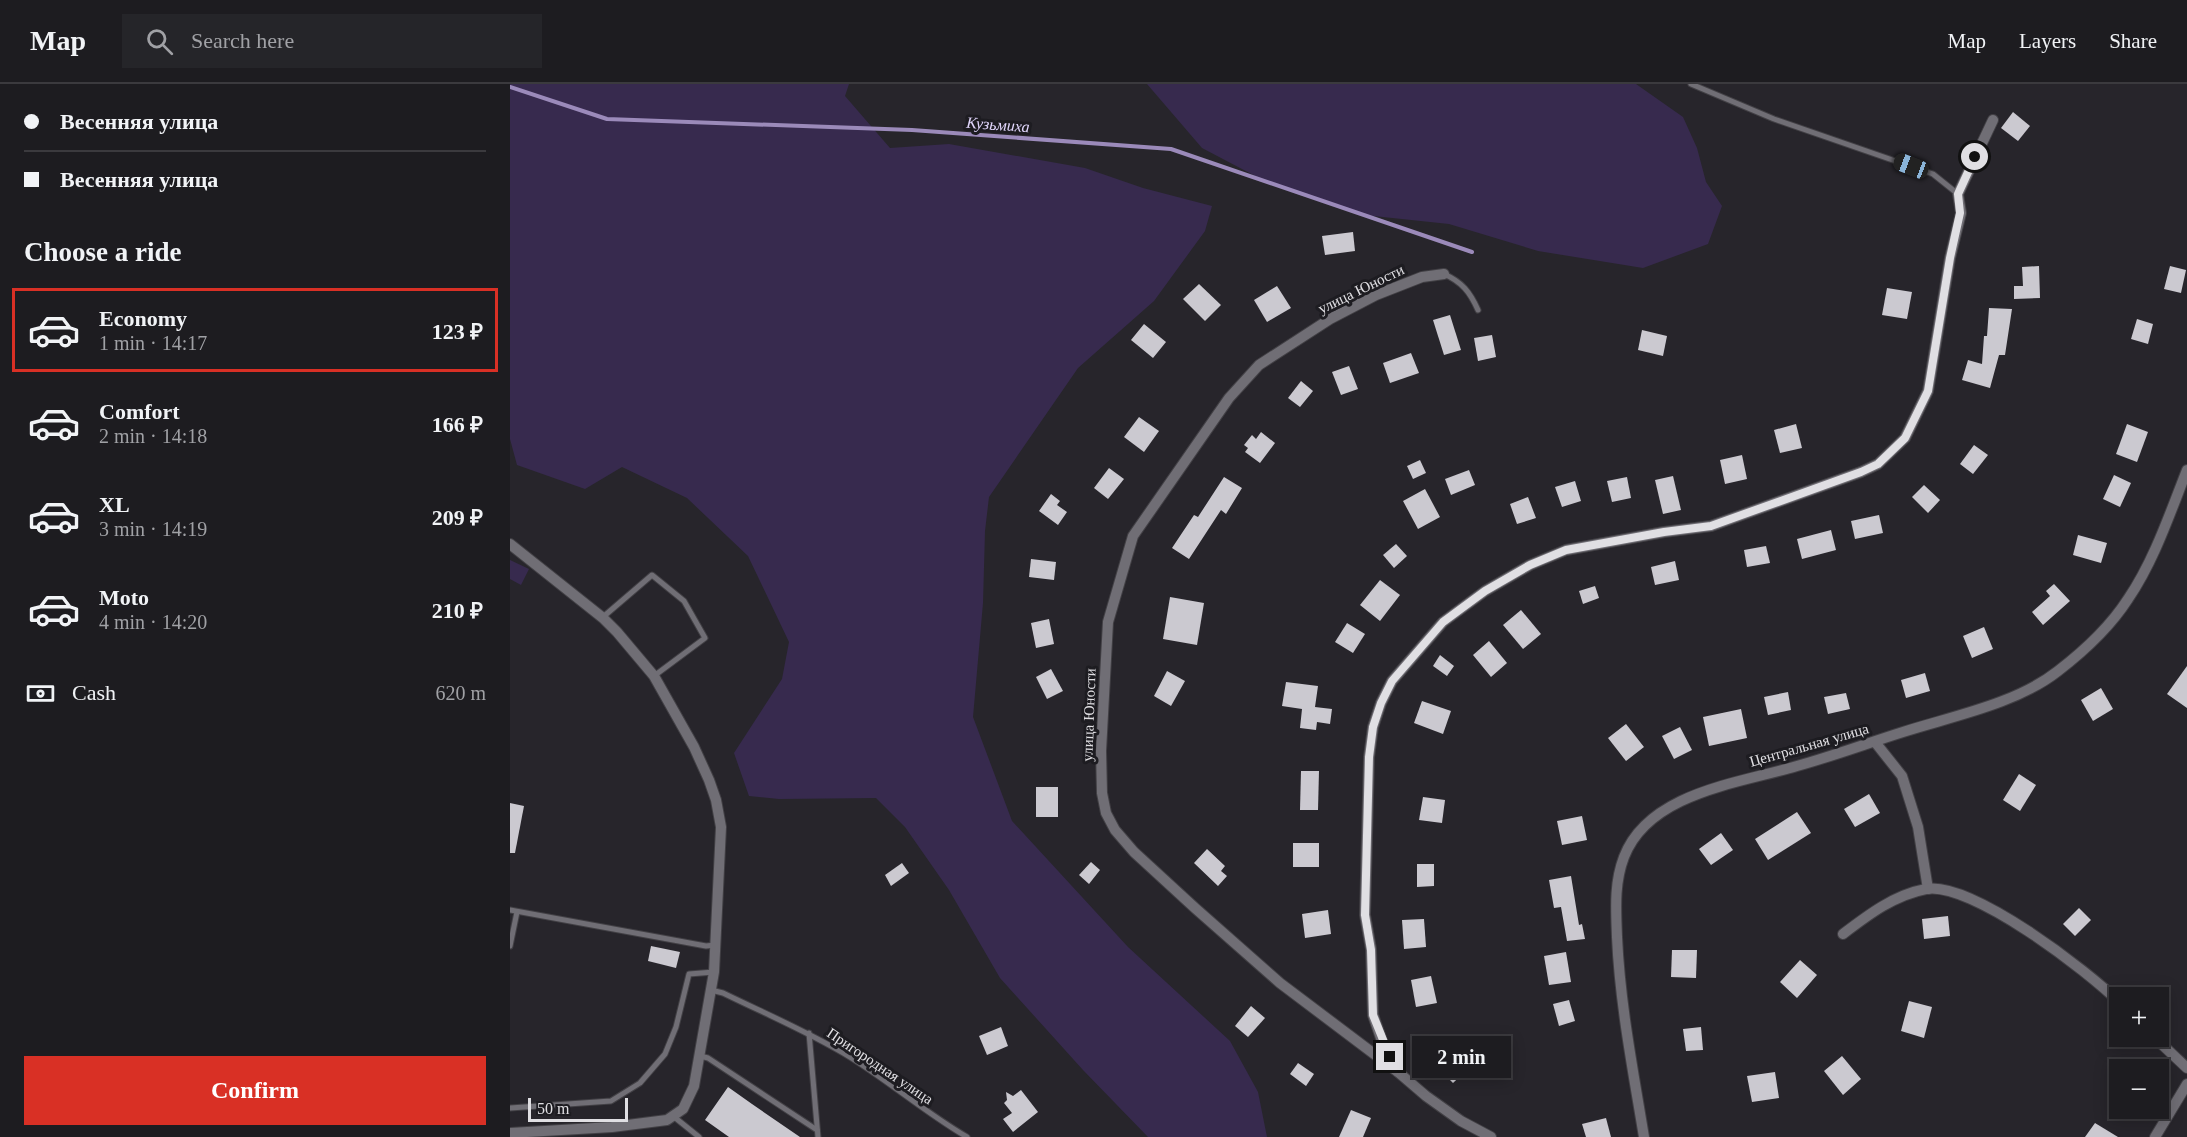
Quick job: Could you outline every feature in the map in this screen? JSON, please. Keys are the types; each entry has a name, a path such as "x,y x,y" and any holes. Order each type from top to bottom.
{"street":[{"path":"1398,1072 1382,1041 1373,1015 1371,950 1365,915 1369,757 1373,727 1392,681 1443,622 1485,591 1530,565 1566,550 1711,526 1861,472 1878,464 1894,450 1905,438 1928,391 1950,258 1960,213 1958,194 1993,120"},
{"name":"улица Юности","path":"1444,274 1422,277 1376,295 1330,319 1259,365 1229,398 1133,536 1108,622 1101,739 1102,793 1106,813 1115,830 1134,852 1280,983 1398,1072 1426,1096 1461,1121 1491,1137"},
{"name":"Центральная улица","path":"1644,1137 1619,980 1616,893 1625,855 1639,833 1658,816 1678,803 1707,789 1795,767 1969,712 2028,690 2056,673 2094,640 2128,599 2168,519 2187,470"},
{"path":"510,544 603,618 654,676 694,747 716,800 721,827 714,972 694,1086 683,1109 667,1120 612,1128 510,1133"},
{"path":"1875,742 1902,776 1918,827 1928,889"},
{"path":"1843,934 1873,911 1890,902 1928,889 1952,891 1981,904 2034,935 2109,993"},
{"path":"2165,1047 2187,1068"},
{"path":"2156,1137 2187,1084"}],"lane":[{"path":"1691,84 1774,119 1933,174 1958,194"},
{"path":"1444,274 1460,282 1473,297 1478,310"},
{"path":"603,618 652,575 684,602 705,638 654,676"},
{"path":"510,946 513,911 706,946 715,945"},
{"path":"510,1108 611,1101 640,1083 665,1054 676,1027 689,974 714,972"},
{"name":"Пригородная улица","path":"711,990 723,993 809,1033 852,1058 940,1121 967,1137"},
{"path":"809,1033 818,1137"},
{"path":"699,1056 708,1058 817,1130"},
{"path":"673,1116 699,1137"}],"shaded area":[{"path":"510,84 849,84 845,96 890,148 949,144 1085,168 1143,188 1212,206 1205,231 1154,301 1078,368 989,497 973,717 1012,821 1128,947 1230,1041 1258,1092 1267,1137 1148,1137 1083,1070 1000,978 949,890 905,827 876,798 779,799 749,796 734,753 782,679 789,642 748,556 687,498 622,467 585,489 517,465 510,439"},
{"path":"1147,84 1636,84 1683,117 1697,148 1706,182 1722,206 1708,244 1643,268 1538,251 1449,224 1364,215 1261,179 1202,148"},
{"path":"510,560 529,569 521,585 510,579"}],"building":[{"path":"2013,112 2030,126 2018,141 2001,128"},
{"path":"1353,232 1355,251 1325,255 1322,236"},
{"path":"2039,266 2040,298 2014,299 2014,286 2023,286 2022,267"},
{"path":"2170,266 2186,270 2181,293 2164,289"},
{"path":"1199,284 1221,305 1205,321 1183,299"},
{"path":"1277,286 1291,308 1267,322 1254,300"},
{"path":"1887,288 1912,292 1907,319 1882,315"},
{"path":"1989,308 2012,309 2005,355 1999,355 1990,388 1962,380 1968,360 1982,364"},
{"path":"1450,315 1461,350 1444,355 1433,320"},
{"path":"2137,319 2153,324 2148,344 2131,339"},
{"path":"1144,324 1166,342 1153,358 1131,340"},
{"path":"1642,330 1667,336 1663,356 1638,350"},
{"path":"1492,335 1496,357 1478,361 1474,338"},
{"path":"1411,353 1419,373 1390,383 1383,363"},
{"path":"1349,366 1358,389 1341,395 1332,372"},
{"path":"1301,381 1313,391 1300,407 1288,398"},
{"path":"1139,417 1159,431 1144,452 1124,437"},
{"path":"1796,424 1802,448 1780,453 1774,430"},
{"path":"2127,424 2148,432 2137,462 2116,454"},
{"path":"1261,432 1275,443 1260,463 1245,452 1248,448 1244,445 1252,435 1256,439"},
{"path":"1974,445 1988,455 1973,474 1960,464"},
{"path":"1742,455 1747,479 1725,484 1720,460"},
{"path":"1420,460 1426,473 1413,479 1407,466"},
{"path":"1109,468 1124,479 1108,499 1094,488"},
{"path":"1469,470 1475,485 1451,495 1445,479"},
{"path":"2114,475 2131,483 2120,507 2103,499"},
{"path":"1673,476 1681,510 1663,514 1655,480"},
{"path":"1224,477 1242,488 1226,514 1221,510 1189,559 1172,548 1194,515 1198,517"},
{"path":"1627,477 1631,498 1612,502 1607,481"},
{"path":"1575,481 1581,501 1562,507 1555,487"},
{"path":"1924,485 1940,500 1928,513 1912,497"},
{"path":"1425,489 1440,517 1418,529 1403,501"},
{"path":"1051,494 1060,501 1057,505 1067,512 1058,525 1039,511"},
{"path":"1528,497 1536,518 1517,524 1510,504"},
{"path":"1879,515 1883,533 1855,539 1851,521"},
{"path":"1831,530 1836,550 1802,559 1797,539"},
{"path":"2078,535 2107,543 2101,563 2073,555"},
{"path":"1396,544 1407,556 1394,568 1383,555"},
{"path":"1766,546 1770,563 1747,567 1744,550"},
{"path":"1031,559 1056,562 1054,580 1029,577"},
{"path":"1675,561 1679,580 1655,585 1651,567"},
{"path":"1380,580 1400,595 1380,621 1360,605"},
{"path":"2054,584 2070,601 2043,625 2032,612 2050,596 2046,591"},
{"path":"1595,586 1599,598 1583,604 1579,591"},
{"path":"1170,597 1204,603 1197,645 1163,639"},
{"path":"1521,610 1541,634 1523,649 1503,625"},
{"path":"1049,619 1054,644 1036,648 1031,623"},
{"path":"1347,623 1365,634 1353,653 1335,642"},
{"path":"1984,627 1993,649 1972,658 1963,636"},
{"path":"1489,641 1507,663 1491,677 1473,655"},
{"path":"1440,655 1454,666 1447,676 1433,666"},
{"path":"2187,666 2187,708 2167,694"},
{"path":"1051,669 1063,691 1047,699 1036,677"},
{"path":"1167,671 1185,681 1171,706 1154,696"},
{"path":"1925,673 1930,691 1906,698 1901,680"},
{"path":"1286,682 1318,686 1315,707 1332,709 1330,724 1317,722 1316,730 1300,728 1302,709 1282,706"},
{"path":"2101,688 2113,709 2093,721 2081,700"},
{"path":"1788,692 1791,710 1768,715 1764,697"},
{"path":"1846,693 1850,709 1828,714 1824,697"},
{"path":"1422,701 1451,711 1443,734 1414,723"},
{"path":"1741,709 1747,738 1709,746 1703,717"},
{"path":"1626,724 1644,747 1626,761 1608,738"},
{"path":"1680,727 1692,750 1674,759 1662,736"},
{"path":"1301,771 1319,771 1318,810 1300,810"},
{"path":"2019,774 2036,785 2020,811 2003,800"},
{"path":"1036,787 1058,787 1058,817 1036,817"},
{"path":"1869,794 1880,813 1855,827 1844,809"},
{"path":"1423,797 1445,800 1442,823 1419,820"},
{"path":"510,803 524,806 515,853 510,853"},
{"path":"1797,812 1811,833 1768,860 1755,839"},
{"path":"1582,816 1587,840 1562,845 1557,821"},
{"path":"1721,833 1733,850 1711,865 1699,849"},
{"path":"1293,843 1319,843 1319,867 1293,867"},
{"path":"1207,849 1225,866 1221,871 1227,876 1218,886 1194,863"},
{"path":"1091,862 1100,870 1089,884 1079,875"},
{"path":"902,863 909,873 891,886 885,875"},
{"path":"1417,864 1434,864 1434,886 1417,887"},
{"path":"1571,876 1579,925 1582,924 1585,939 1567,941 1561,907 1554,908 1549,880"},
{"path":"2079,908 2091,920 2075,936 2063,924"},
{"path":"1328,910 1331,934 1305,938 1302,914"},
{"path":"1948,916 1950,936 1924,939 1922,919"},
{"path":"1424,919 1426,947 1404,949 1402,920"},
{"path":"651,946 680,952 676,968 648,961"},
{"path":"1672,950 1697,950 1696,978 1671,977"},
{"path":"1566,952 1571,982 1549,985 1544,956"},
{"path":"1800,960 1817,975 1797,998 1780,982"},
{"path":"1431,976 1437,1003 1416,1007 1411,980"},
{"path":"1569,1000 1575,1021 1559,1026 1553,1004"},
{"path":"1909,1001 1932,1007 1924,1038 1901,1031"},
{"path":"1251,1006 1265,1018 1248,1037 1235,1026"},
{"path":"1001,1027 1008,1046 987,1055 979,1036"},
{"path":"1701,1027 1703,1050 1686,1051 1683,1029"},
{"path":"1458,1048 1473,1064 1453,1083 1438,1068"},
{"path":"1842,1056 1861,1079 1843,1095 1824,1071"},
{"path":"1298,1063 1314,1074 1306,1086 1290,1074"},
{"path":"1775,1072 1779,1098 1752,1102 1747,1076"},
{"path":"728,1087 800,1137 729,1137 705,1120"},
{"path":"1021,1090 1038,1112 1013,1132 1003,1119 1012,1113 1004,1103 1007,1100 1006,1092 1013,1096"},
{"path":"1351,1110 1371,1118 1363,1137 1339,1137"},
{"path":"1606,1118 1611,1137 1586,1137 1582,1124"},
{"path":"2095,1123 2118,1137 2085,1137"}],"waterway":[{"name":"Кузьмиха","path":"510,87 607,119 912,130 1171,149 1472,252"}],"route":[{"path":"1390,1057 1373,1015 1371,950 1365,915 1369,757 1373,727 1392,681 1443,622 1485,591 1530,565 1566,550 1711,526 1861,472 1878,464 1894,450 1905,438 1928,391 1950,258 1960,213 1958,194 1975,157"}]}
